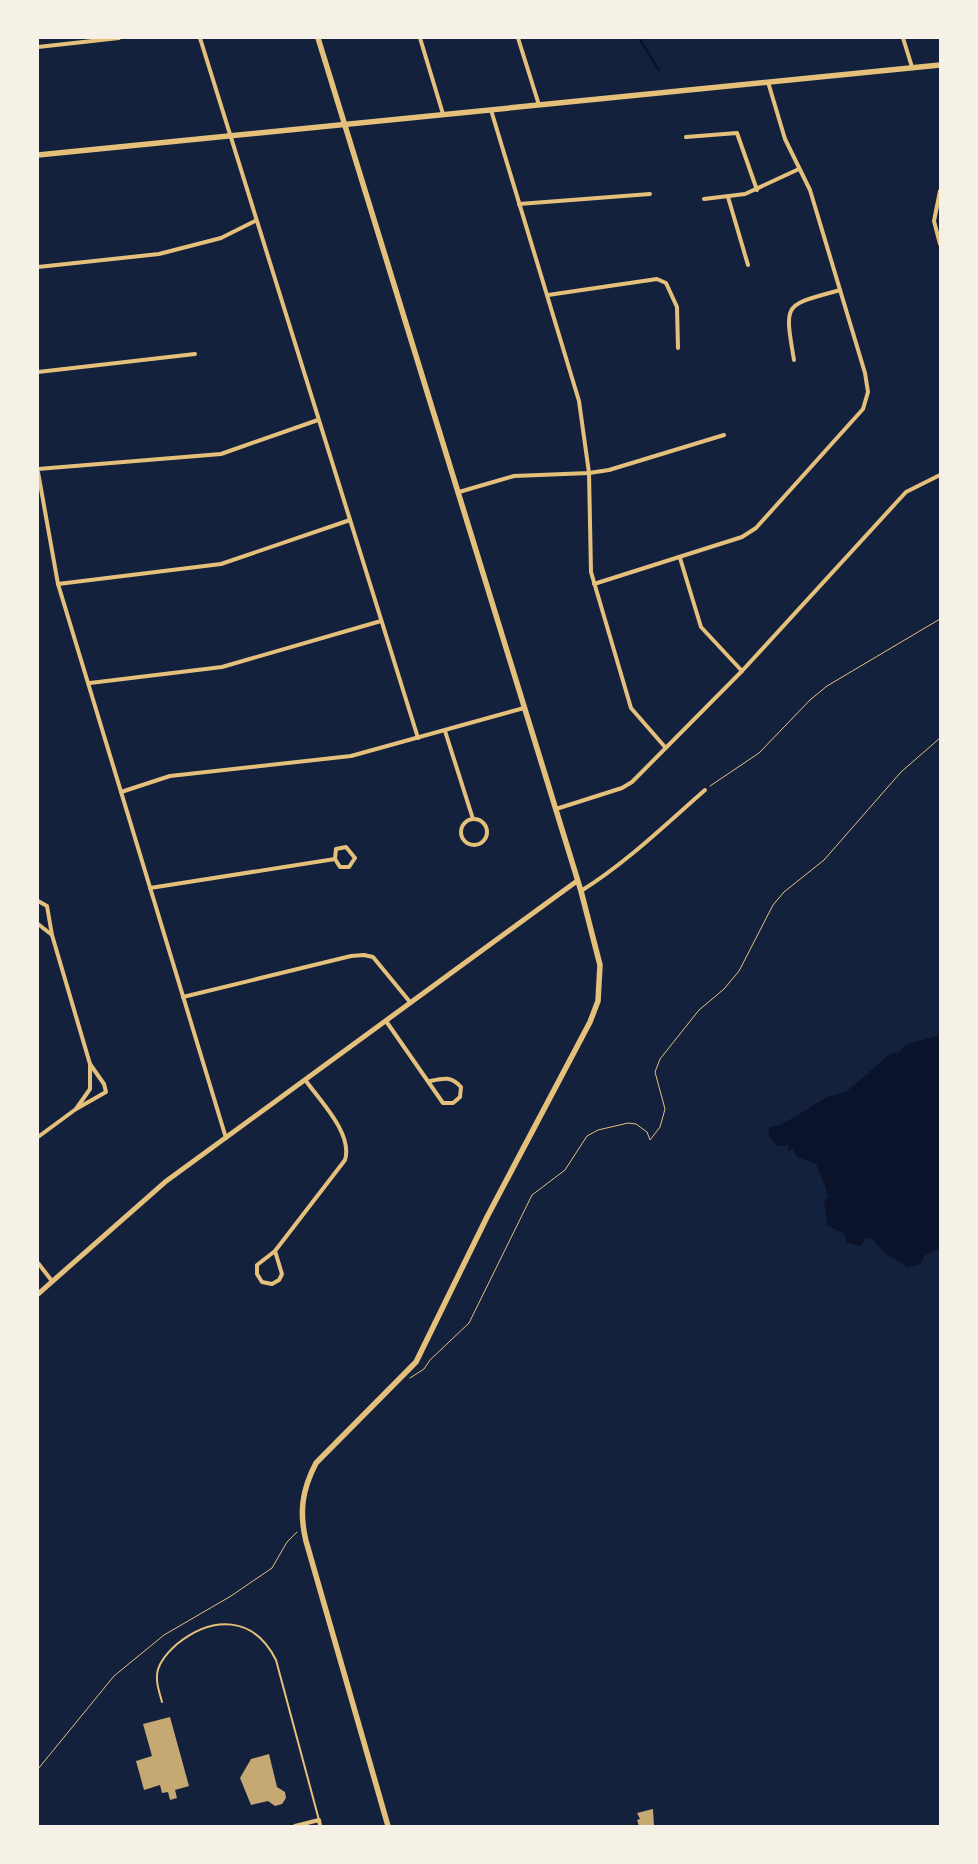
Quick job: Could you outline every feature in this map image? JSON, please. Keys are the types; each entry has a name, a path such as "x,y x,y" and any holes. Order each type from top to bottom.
{"main road":[{"path":"318,38 578,881 600,965 598,1001 590,1022 487,1217 416,1362 316,1463 307,1481 303,1498 302,1525 388,1826"},
{"path":"38,155 940,65"}],"street":[{"path":"38,47 119,38"},
{"path":"200,38 255,221 418,738"},
{"path":"420,38 443,114"},
{"path":"518,38 539,105"},
{"path":"903,38 912,67"},
{"path":"594,584 742,537 756,528 863,408 868,392 865,373 810,190 785,139 768,82"},
{"path":"490,110 579,401 589,473 591,572 594,584 631,708 665,747"},
{"path":"686,137 737,132 757,190"},
{"path":"704,199 728,197 757,190 799,169"},
{"path":"940,192 934,221 940,244"},
{"path":"519,204 650,194"},
{"path":"728,197 748,265"},
{"path":"38,267 159,254 221,238 255,221"},
{"path":"548,295 657,280 666,283 677,307 678,348"},
{"path":"794,360 788,327 789,311 798,302 840,290"},
{"path":"38,372 195,354"},
{"path":"226,1138 121,792 90,683 58,584 38,470 221,454 318,420"},
{"path":"459,492 514,476 589,473 609,470 724,436"},
{"path":"556,809 622,788 632,782 742,670 906,492 940,475"},
{"path":"58,584 221,564 350,520"},
{"path":"680,558 701,627 742,670"},
{"path":"90,683 222,667 381,621"},
{"path":"121,792 170,776 351,756 524,708"},
{"path":"445,730 473,819"},
{"path":"581,891 601,879 649,840 705,790"},
{"path":"473,819 483,822 488,831 485,840 476,846 466,842 461,834 464,824 473,819"},
{"path":"346,847 355,858 349,867 340,867 335,859 336,849 346,847"},
{"path":"150,888 335,859"},
{"path":"38,1294 165,1182 578,881"},
{"path":"38,901 47,906 52,935 90,1064 90,1089 76,1109"},
{"path":"38,924 52,935"},
{"path":"183,997 351,956 364,955 373,957 410,1002"},
{"path":"386,1021 430,1081 435,1093 443,1103 453,1102 460,1097 461,1087 454,1079 445,1078 430,1081"},
{"path":"38,1137 76,1109 106,1092 104,1084 90,1064"},
{"path":"275,1252 282,1274 279,1280 272,1284 262,1282 257,1274 257,1265 275,1252 345,1160 348,1150 344,1135 306,1081"},
{"path":"38,1262 52,1281"},
{"path":"295,1826 318,1820 320,1826"}],"lane":[{"path":"162,1702 156,1677 158,1666 169,1651 180,1642 200,1629 220,1624 243,1627 259,1636 269,1647 276,1660 318,1820"}],"path":[{"path":"705,790 721,777 760,753 810,700 827,686 940,619"},
{"path":"408,1381 424,1369 430,1360 469,1323 532,1195 565,1170 587,1136 598,1130 628,1123 636,1124 647,1132 650,1140 660,1127 665,1109 655,1072 660,1059 699,1010 724,989 739,971 774,905 784,892 824,860 895,778 940,738"},
{"path":"38,1769 114,1676 164,1635 231,1596 272,1568 286,1542 298,1532"}],"water":[{"path":"940,1035 940,1248 924,1256 921,1264 908,1267 886,1254 871,1238 865,1238 861,1246 847,1243 844,1234 827,1225 824,1200 828,1198 828,1195 816,1164 797,1157 793,1149 787,1152 789,1146 777,1146 770,1137 769,1127 781,1125 827,1097 846,1092 890,1054 899,1052 906,1045"}],"building":[{"path":"170,1717 189,1786 175,1790 177,1798 170,1800 168,1792 162,1793 160,1785 144,1790 136,1761 152,1756 143,1724"},
{"path":"269,1754 277,1787 285,1792 286,1798 282,1804 275,1806 268,1801 251,1805 240,1778 251,1759"},
{"path":"653,1809 654,1826 639,1826 637,1820 640,1819 637,1813"}],"waterway":[{"path":"639,38 659,70"}]}
